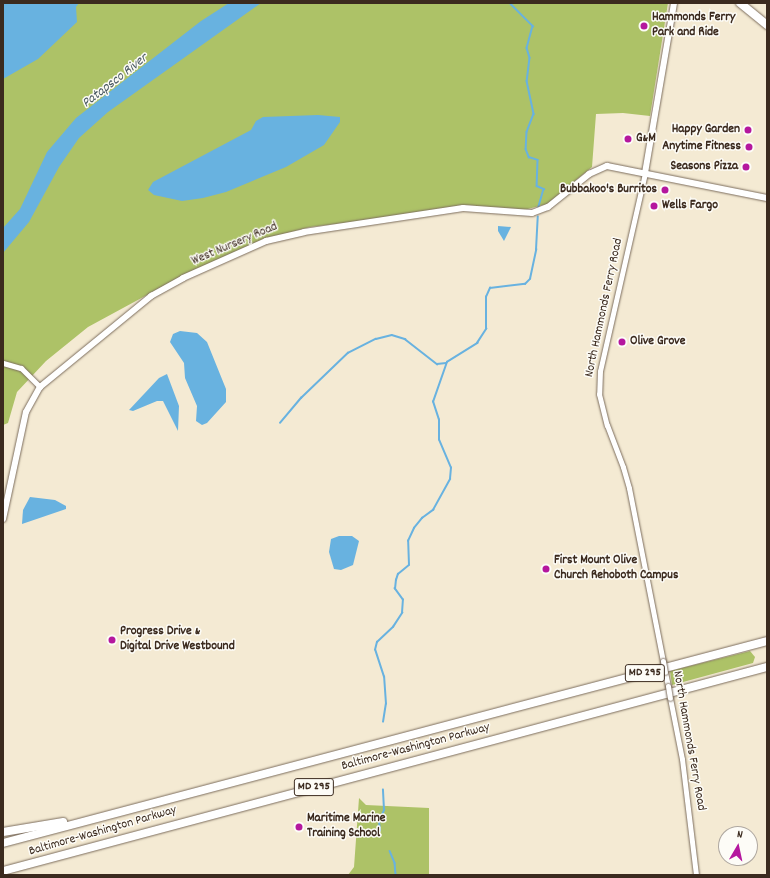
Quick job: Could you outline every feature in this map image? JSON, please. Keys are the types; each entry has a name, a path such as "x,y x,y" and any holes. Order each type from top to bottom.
{"highway":[{"path":"740,3 767,25"},
{"name":"Baltimore-Washington Parkway","path":"3,843 767,641"},
{"name":"Baltimore-Washington Parkway","path":"3,871 21,868 172,825 767,667"},
{"path":"3,832 81,819 175,797"},
{"path":"3,874 21,868"}],"main road":[{"name":"North Hammonds Ferry Road","path":"645,172 674,3"},
{"name":"West Nursery Road","path":"3,519 26,412 40,386 151,296 183,278 266,241 297,233 463,208 532,213 548,207 599,168 607,166 645,172 767,198"}],"street":[{"name":"North Hammonds Ferry Road","path":"645,172 600,371 599,394 607,425 623,467 663,661 682,759 696,875"},
{"path":"3,363 21,368 40,386"}],"green space":[{"path":"3,3 668,3 650,116 623,113 596,114 592,167 547,204 524,210 462,205 388,218 310,227 265,239 182,276 88,327 46,361 17,392 8,423 3,425"},
{"path":"750,651 755,657 753,663 672,685 670,671"},
{"path":"359,798 366,805 429,808 429,875 348,875 354,867"}],"water":[{"path":"3,3 79,3 76,7 77,22 38,59 3,79"},
{"name":"Patapsco River","path":"229,3 261,3 108,112 79,138 59,167 29,222 3,253 3,228 20,209 47,152 76,118 201,21"},
{"path":"318,115 340,117 340,122 324,145 286,167 226,192 203,198 182,201 154,195 148,190 153,182 251,130 256,121 263,117"},
{"path":"498,226 511,227 504,241 498,231"},
{"path":"180,331 197,333 207,342 226,389 226,402 207,423 202,425 196,421 197,406 185,378 184,363 170,342 173,334"},
{"path":"167,374 179,406 178,431 163,401 157,401 133,411 129,410 159,378"},
{"path":"30,497 55,500 66,506 66,509 22,524 23,510"},
{"path":"339,536 352,536 359,541 353,565 341,570 334,569 329,552 331,539"}],"waterway":[{"path":"510,3 533,26 527,48 530,58 527,81 534,114 527,132 526,149 529,157 538,160 537,186 544,189 539,207"},
{"path":"383,722 386,704 384,677 375,650 377,642 393,627 402,613 403,600 395,589 398,574 409,565 408,541 414,528 422,518 433,510 450,479 451,468 439,440 439,420 433,402 447,362 477,343 486,329 486,297 490,288 525,284 530,279 536,250 538,217"},
{"path":"280,423 301,398 348,353 376,339 392,335 405,339 437,364 446,363"},
{"path":"380,831 379,822 384,810 383,790"},
{"path":"390,851 395,863 396,875"}],"place":[{"name":"Hammonds Ferry Park and Ride","path":"644,26"},
{"name":"Happy Garden","path":"748,130"},
{"name":"G&M","path":"628,139"},
{"name":"Anytime Fitness","path":"749,147"},
{"name":"Seasons Pizza","path":"746,167"},
{"name":"Bubbakoo's Burritos","path":"665,190"},
{"name":"Wells Fargo","path":"654,206"},
{"name":"Olive Grove","path":"622,342"},
{"name":"First Mount Olive Church Rehoboth Campus","path":"546,569"},
{"name":"Progress Drive & Digital Drive Westbound","path":"112,640"},
{"name":"Maritime Marine Training School","path":"299,827"}]}
